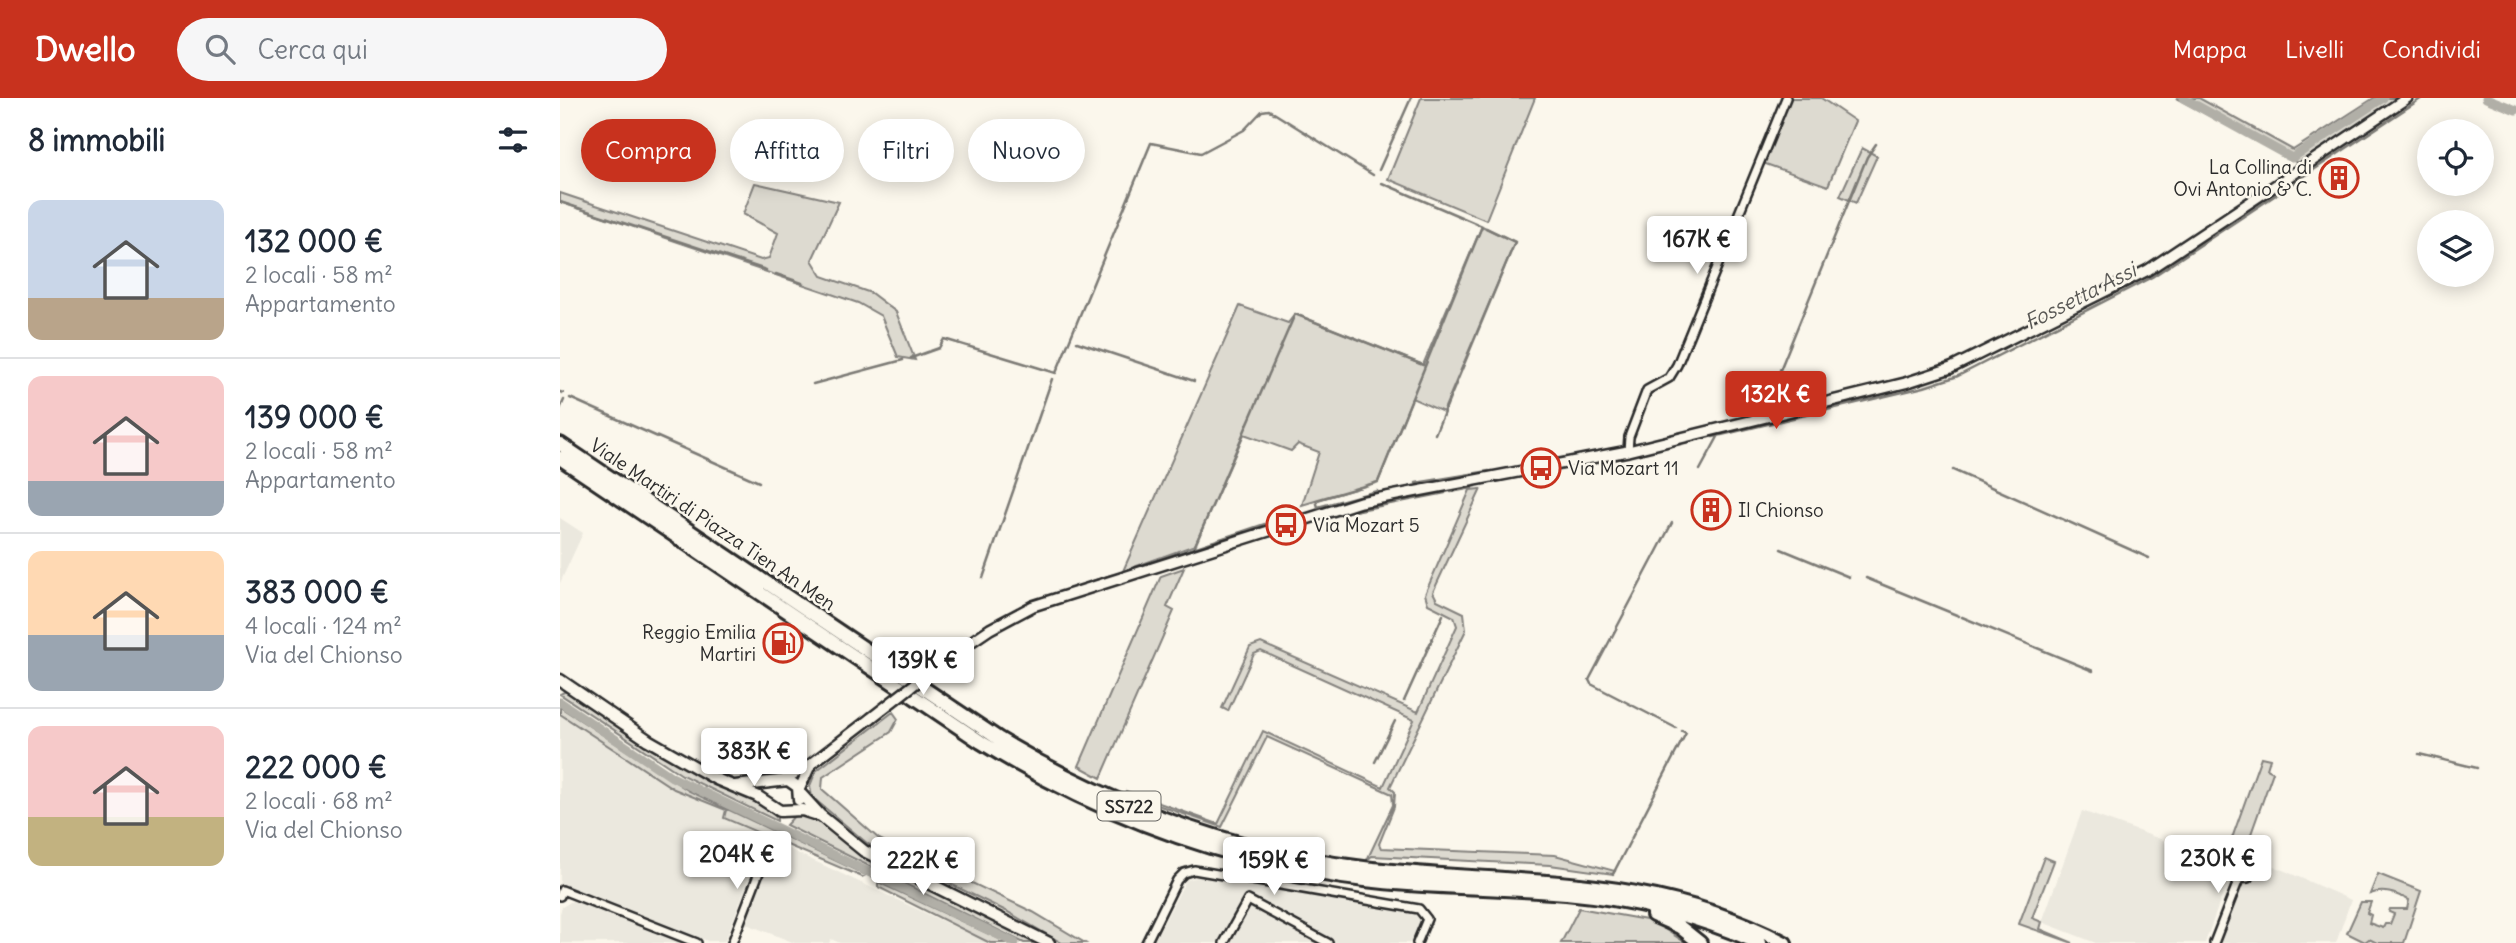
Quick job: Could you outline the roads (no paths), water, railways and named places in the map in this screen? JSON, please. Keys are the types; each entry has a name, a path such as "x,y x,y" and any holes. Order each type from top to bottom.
{"highway":[{"name":"Viale Martiri di Piazza Tien An Men","path":"560,444 999,739 1062,775 1130,806 1218,838 1333,864 1408,872 1574,882 1635,892 1712,912 1785,943"},
{"name":"Viale Martiri di Piazza Tien An Men","path":"560,458 981,742 1044,779 1138,823 1234,855 1326,875 1394,883 1588,896 1668,911 1759,943"},
{"name":"SS722","path":"1588,896 1670,920 1700,943"}],"main road":[{"path":"560,680 648,740 731,786 770,803 780,811 802,810 821,816"},
{"path":"770,803 768,793 779,781"},
{"path":"731,786 792,782 821,816 872,855 1049,943"},
{"path":"789,810 799,802 800,792"}],"street":[{"path":"1628,451 1629,437 1647,390 1669,378 1676,365 1786,98"},
{"path":"779,781 811,764 990,628 1041,603 1339,508 1628,451 1905,383 1964,363 2148,270 2407,98"},
{"path":"800,792 811,764"},
{"path":"732,943 768,849"},
{"path":"1146,943 1177,880 1184,873 1194,870 1419,909 1427,919 1417,943"},
{"path":"2214,943 2239,879 2248,877"},
{"path":"560,897 562,890 697,943"},
{"path":"1224,943 1248,900 1328,943"}],"waterway":[{"path":"1379,170 1411,98"},
{"path":"2183,98 2292,158 2383,98"},
{"name":"Fossetta Assi","path":"1713,437 1924,387 1958,376 2152,277 2422,98"},
{"path":"2486,98 2516,110"},
{"path":"911,358 939,348 944,339 1056,373 1151,143 1201,153 1244,130 1262,111 1269,110 1373,175"},
{"path":"1769,397 1867,157 1876,144"},
{"path":"1382,183 1482,226"},
{"path":"560,202 766,270"},
{"path":"1318,507 1316,500 1378,482 1482,226"},
{"path":"1435,434 1515,242 1486,228"},
{"path":"776,274 802,283"},
{"path":"1194,548 1295,314 1423,365"},
{"path":"1077,342 1194,381"},
{"path":"813,384 903,360"},
{"path":"983,578 1052,379"},
{"path":"570,398 759,482"},
{"path":"560,409 564,400"},
{"path":"1700,470 1719,435"},
{"path":"1953,470 2149,558"},
{"path":"1416,483 1489,471"},
{"name":"Fossetta Assi","path":"1451,492 1472,488"},
{"path":"1318,507 1377,491"},
{"name":"Fossetta Assi","path":"1354,511 1445,493"},
{"path":"1672,523 1589,680 1591,684 1676,728"},
{"path":"1122,572 1265,524"},
{"path":"1781,549 1849,577"},
{"path":"1090,582 1112,575"},
{"path":"1866,578 1959,616"},
{"path":"1404,701 1443,615"},
{"path":"1962,617 2093,671"},
{"path":"560,702 672,777 1015,943"},
{"path":"1375,762 1395,721"},
{"path":"1613,874 1686,733 1682,731"},
{"path":"2419,754 2477,768"}],"place":[{"name":"La Collina di Ovi Antonio & C.","path":"2339,178"},
{"name":"Via Mozart 11","path":"1541,468"},
{"name":"Il Chionso","path":"1711,510"},
{"name":"Via Mozart 5","path":"1286,525"},
{"name":"Reggio Emilia Martiri","path":"783,643"}]}
